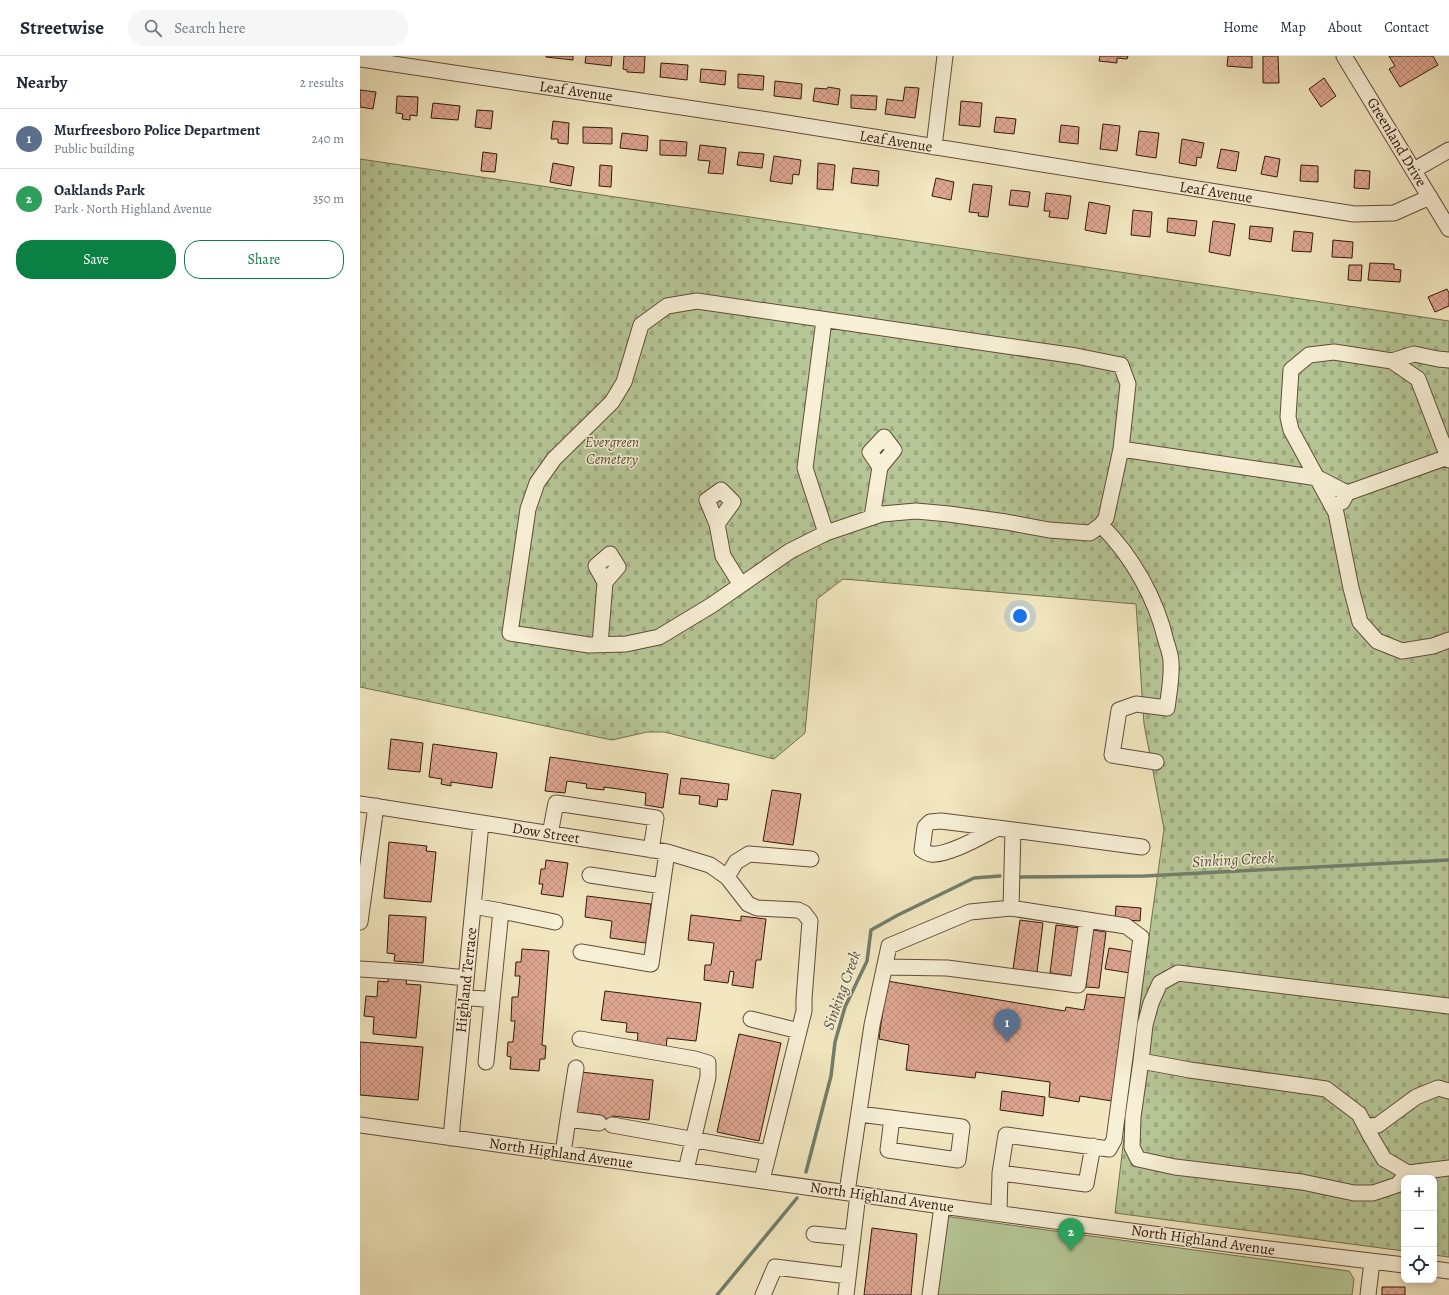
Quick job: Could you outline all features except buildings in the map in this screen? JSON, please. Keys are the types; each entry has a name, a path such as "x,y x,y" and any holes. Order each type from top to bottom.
{"street":[{"path":"934,147 945,56"},
{"name":"Greenland Drive","path":"1344,56 1449,229"},
{"name":"Leaf Avenue","path":"360,58 410,61 1354,214 1394,213 1430,197"},
{"path":"1414,170 1448,154"},
{"path":"696,301 1076,356 1121,366 1128,384 1121,449 1106,518 1101,525 1090,533 1049,530 949,514 916,511 882,514 826,533 790,551 712,605 659,637 626,644 589,645 510,633 528,508 537,483 554,460 612,402 624,382 641,325 667,306 696,301"},
{"path":"824,320 805,468 826,533"},
{"path":"1336,512 1347,493 1448,458 1418,379 1392,361 1334,352 1309,354 1291,370 1288,417 1290,430 1336,512 1351,588 1360,622 1377,641 1402,651 1434,646 1449,640"},
{"path":"1392,361 1414,354 1443,360"},
{"path":"1418,379 1443,360"},
{"path":"1121,449 1318,478 1347,493"},
{"path":"872,517 880,467"},
{"path":"717,524 723,556 741,585"},
{"path":"1101,525 1117,541 1144,582 1163,629 1171,660 1171,681 1167,708 1136,704 1119,710 1112,755 1156,762"},
{"path":"600,645 604,582"},
{"path":"550,834 556,803 656,818 651,850"},
{"name":"Dow Street","path":"360,804 668,852 710,865 727,877 748,904 757,908 798,910 804,913 810,921 804,1011 799,1031"},
{"path":"360,922 376,806"},
{"name":"Highland Terrace","path":"451,1138 481,822"},
{"path":"1011,908 1005,829 1142,847"},
{"path":"581,952 651,964 668,852"},
{"path":"727,877 736,862 749,854 811,859"},
{"path":"590,875 662,886"},
{"path":"473,906 556,922"},
{"path":"846,1295 853,1238 853,1193 859,1114 872,1025 889,946 970,912 1011,908 1126,926 1141,938 1114,1140 1109,1149 1006,1135 1000,1173 999,1213"},
{"path":"486,1062 501,911"},
{"path":"885,967 947,968 1078,985 1087,920"},
{"path":"360,969 466,978"},
{"path":"1408,1173 1397,1185 1373,1193 1354,1193 1302,1182 1175,1167 1138,1159 1132,1147 1134,1117 1146,1025 1151,1003 1160,983 1178,973 1449,1006"},
{"path":"465,997 492,1000"},
{"path":"751,1019 799,1031 762,1180"},
{"path":"580,1039 695,1059 708,1063 708,1077 692,1138 686,1170"},
{"path":"1141,1061 1190,1070 1326,1089 1360,1114 1384,1159 1408,1173 1449,1168"},
{"path":"563,1153 576,1068"},
{"path":"1366,1127 1378,1125 1416,1097 1438,1088 1449,1091"},
{"path":"859,1114 892,1118 962,1127 958,1160 888,1150 892,1118"},
{"path":"568,1119 692,1138 769,1152"},
{"name":"North Highland Avenue","path":"360,1125 942,1206 1401,1266"},
{"path":"1000,1173 1086,1184 1093,1146"},
{"path":"930,1295 942,1206"},
{"path":"814,1234 853,1238"},
{"path":"1368,1295 1372,1262"},
{"path":"763,1295 775,1267 848,1276"},
{"path":"1437,1269 1449,1271"}],"green space":[{"name":"Evergreen Cemetery","path":"360,159 1449,321 1449,1257 1437,1255 1437,1175 1401,1175 1401,1251 1115,1213 1141,995 1164,829 1144,724 1136,604 843,579 817,599 805,733 774,759 664,732 647,732 612,740 360,687"},
{"path":"944,1216 1349,1271 1354,1279 1352,1295 934,1295"}],"waterway":[{"name":"Sinking Creek","path":"1019,877 1145,876 1449,860"},
{"name":"Sinking Creek","path":"806,1172 831,1076 835,1042 845,1007 867,961 871,930 898,915 974,878 1000,876"},
{"name":"Sinking Creek","path":"717,1295 797,1198"}],"place":[{"name":"Murfreesboro Police Department","path":"1007,1042"},
{"name":"Oaklands Park","path":"1071,1251"}]}
